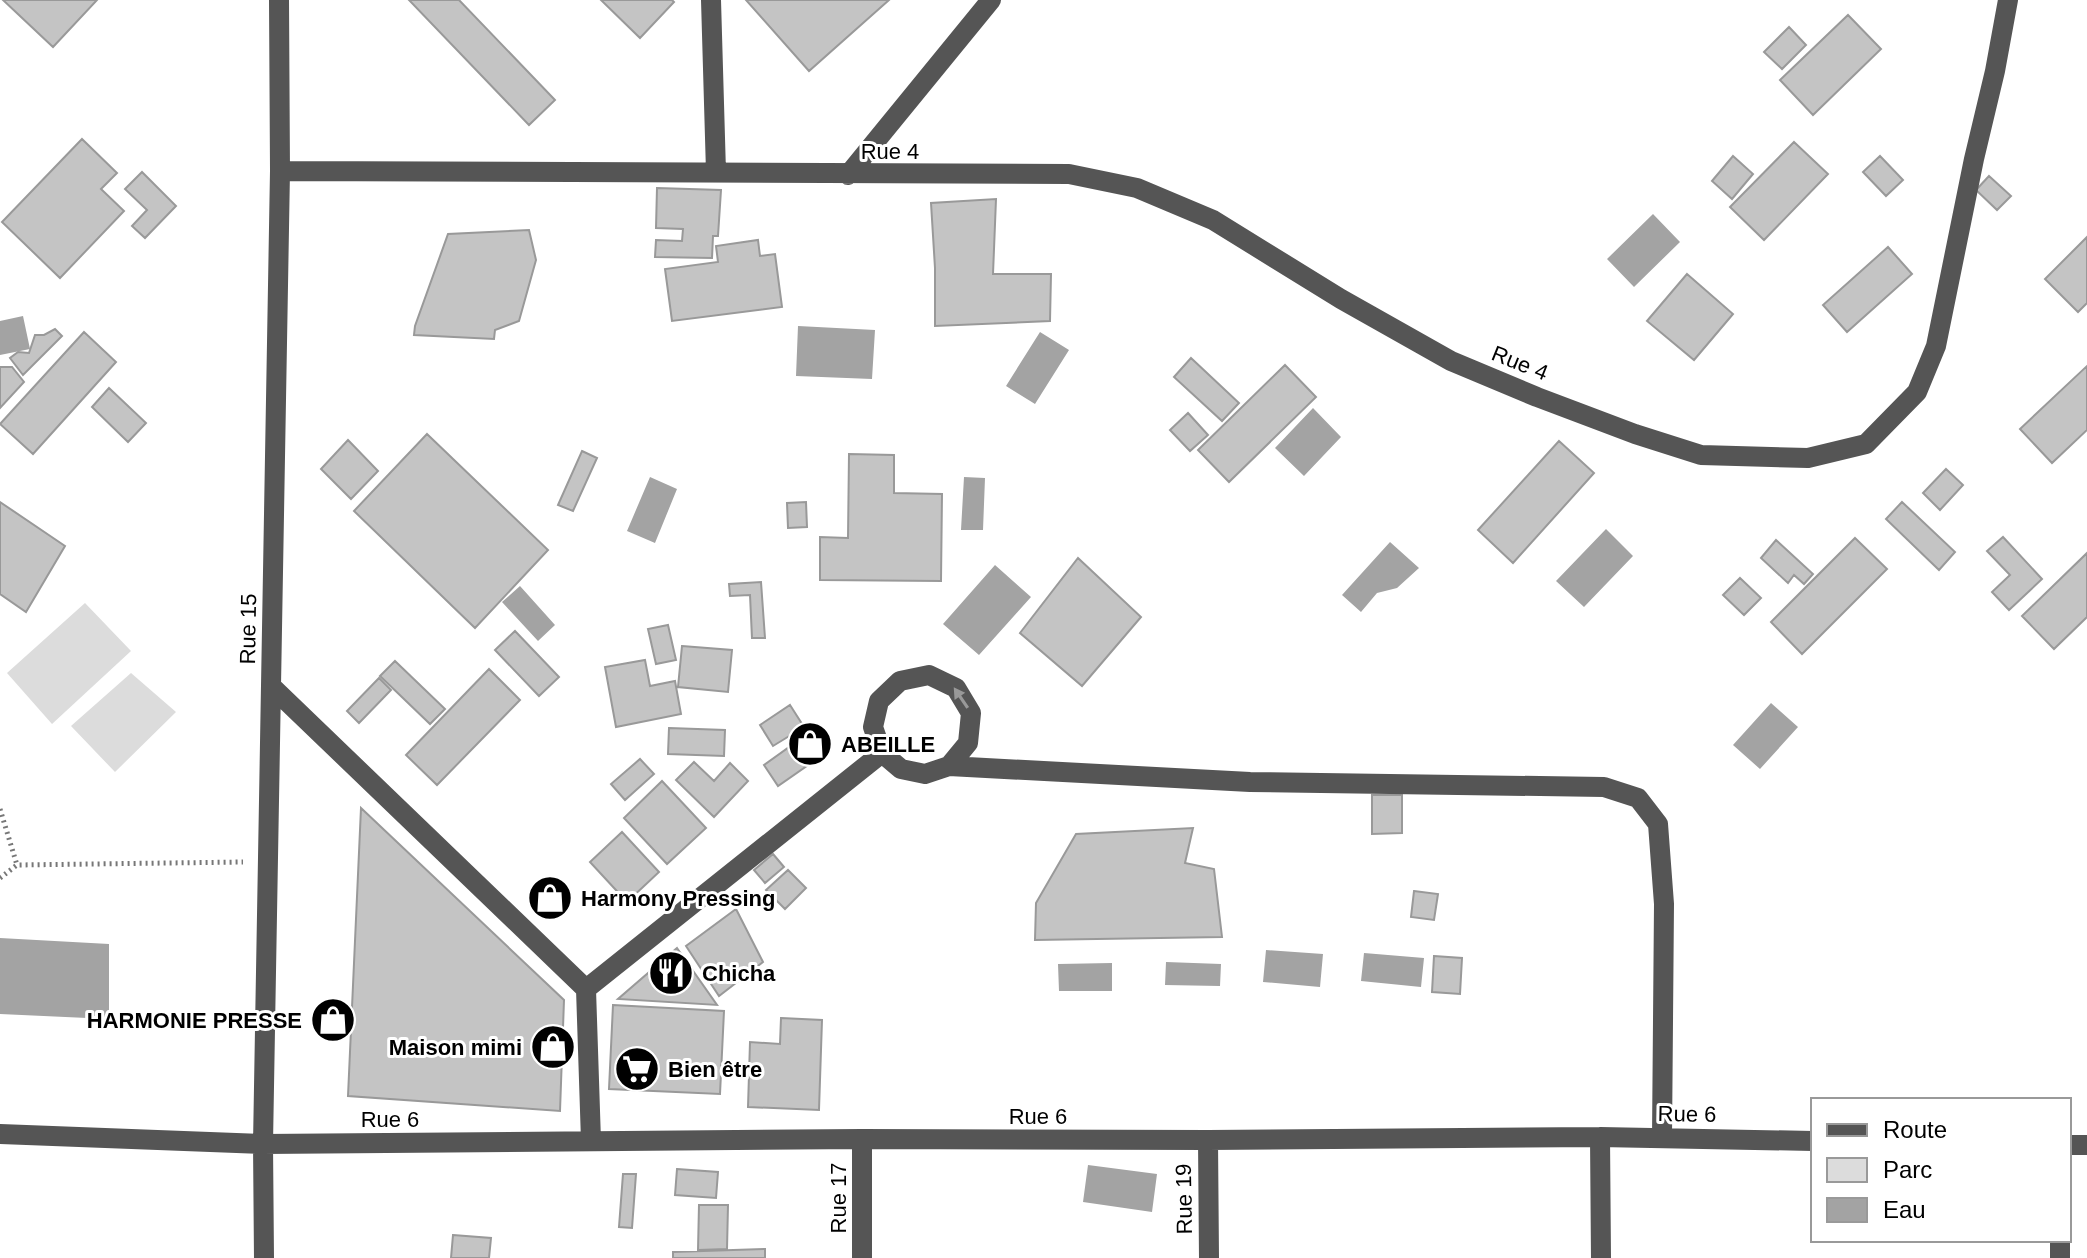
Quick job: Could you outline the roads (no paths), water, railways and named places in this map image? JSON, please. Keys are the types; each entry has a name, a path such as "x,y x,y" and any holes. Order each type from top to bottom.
{"street":[{"name":"Rue 15","path":"264,1258 263,1144 280,171 279,0"},
{"path":"711,0 716,172"},
{"path":"848,175 991,0"},
{"name":"Rue 4","path":"280,171 1069,174 1137,188 1213,220 1341,299 1451,361 1537,397 1701,455 1808,458 1866,444 1917,392 1936,346 2008,0"},
{"path":"949,766 968,743 971,713 956,688 929,675 900,681 879,701 873,727 882,753 901,769 925,774 949,766 1250,782 1604,787 1638,798 1658,824 1664,904 1662,1138"},
{"path":"271,686 586,989 591,1141"},
{"path":"586,989 882,753"},
{"name":"Rue 6","path":"0,1134 263,1144 1600,1137 1811,1141"},
{"path":"1600,1137 1601,1258"},
{"name":"Rue 17","path":"862,1139 862,1258"},
{"name":"Rue 19","path":"1208,1140 1209,1258"}],"water":[{"path":"1653,214 1680,242 1634,287 1607,259"},
{"path":"23,316 30,349 0,355 0,321"},
{"path":"798,326 875,330 872,379 796,376"},
{"path":"1040,332 1069,350 1035,404 1006,386"},
{"path":"1313,408 1341,437 1304,476 1275,448"},
{"path":"650,477 677,489 655,543 627,531"},
{"path":"964,477 985,478 983,530 961,530"},
{"path":"1606,529 1633,556 1584,607 1556,581"},
{"path":"1390,542 1419,568 1397,588 1377,593 1361,612 1342,595"},
{"path":"995,565 1031,597 979,655 943,624"},
{"path":"520,586 555,625 538,641 502,602"},
{"path":"1771,703 1798,727 1760,769 1733,745"},
{"path":"0,938 109,944 109,1019 0,1014"},
{"path":"1266,950 1323,954 1320,987 1263,982"},
{"path":"1364,953 1424,958 1421,987 1361,981"},
{"path":"1166,962 1221,964 1220,986 1165,985"},
{"path":"1112,963 1112,991 1059,991 1058,964"},
{"path":"1088,1165 1157,1174 1152,1212 1083,1202"}],"place":[{"name":"ABEILLE","path":"810,744"},
{"name":"Harmony Pressing","path":"550,898"},
{"name":"Chicha","path":"671,973"},
{"name":"HARMONIE PRESSE","path":"333,1020"},
{"name":"Maison mimi","path":"553,1047"},
{"name":"Bien être","path":"637,1069"}]}
